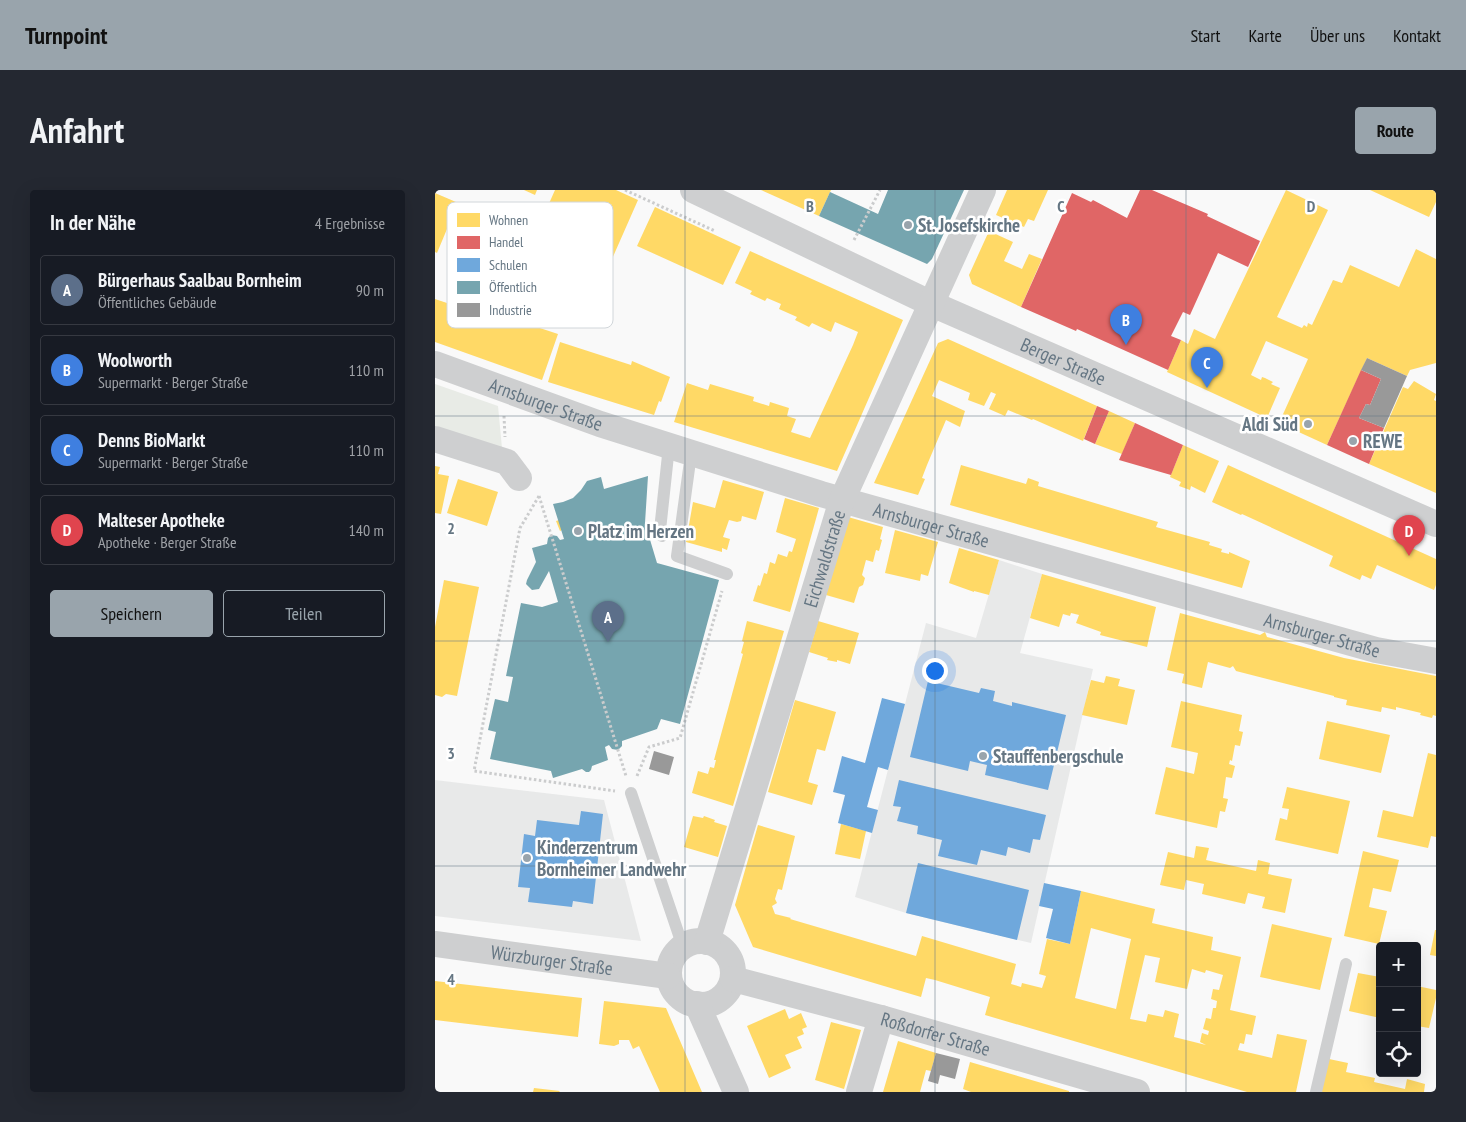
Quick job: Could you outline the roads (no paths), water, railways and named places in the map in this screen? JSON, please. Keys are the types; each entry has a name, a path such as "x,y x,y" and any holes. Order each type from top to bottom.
{"street":[{"name":"Berger Straße","path":"693,190 932,304 1436,524"},
{"name":"Eichwaldstraße","path":"695,944 842,500 983,190"},
{"name":"Arnsburger Straße","path":"435,364 600,424 787,484 1376,650 1436,661"},
{"path":"435,439 513,470"},
{"name":"Würzburger Straße","path":"435,944 668,976"},
{"path":"695,944 721,948 726,953 733,969 733,979 729,992 716,1003 703,1006 682,1000 671,987 668,976 673,956 695,944"},
{"name":"Roßdorfer Straße","path":"733,979 881,1018 1137,1092"},
{"path":"697,1004 736,1092"},
{"path":"859,1092 881,1018"}],"lane":[{"path":"662,536 660,530 680,450"},
{"path":"680,450 677,556 727,574"},
{"path":"631,793 695,944"},
{"path":"1316,1092 1346,964"}],"place":[{"name":"St. Josefskirche","path":"908,225"},
{"name":"Woolworth","path":"1126,345"},
{"name":"Denns BioMarkt","path":"1207,388"},
{"name":"Aldi Süd","path":"1308,424"},
{"name":"REWE","path":"1353,441"},
{"name":"Platz im Herzen","path":"578,531"},
{"name":"Malteser Apotheke","path":"1409,556"},
{"name":"Bürgerhaus Saalbau Bornheim","path":"608,642"},
{"name":"Stauffenbergschule","path":"983,756"},
{"name":"Kinderzentrum Bornheimer Landwehr","path":"527,858"}]}
